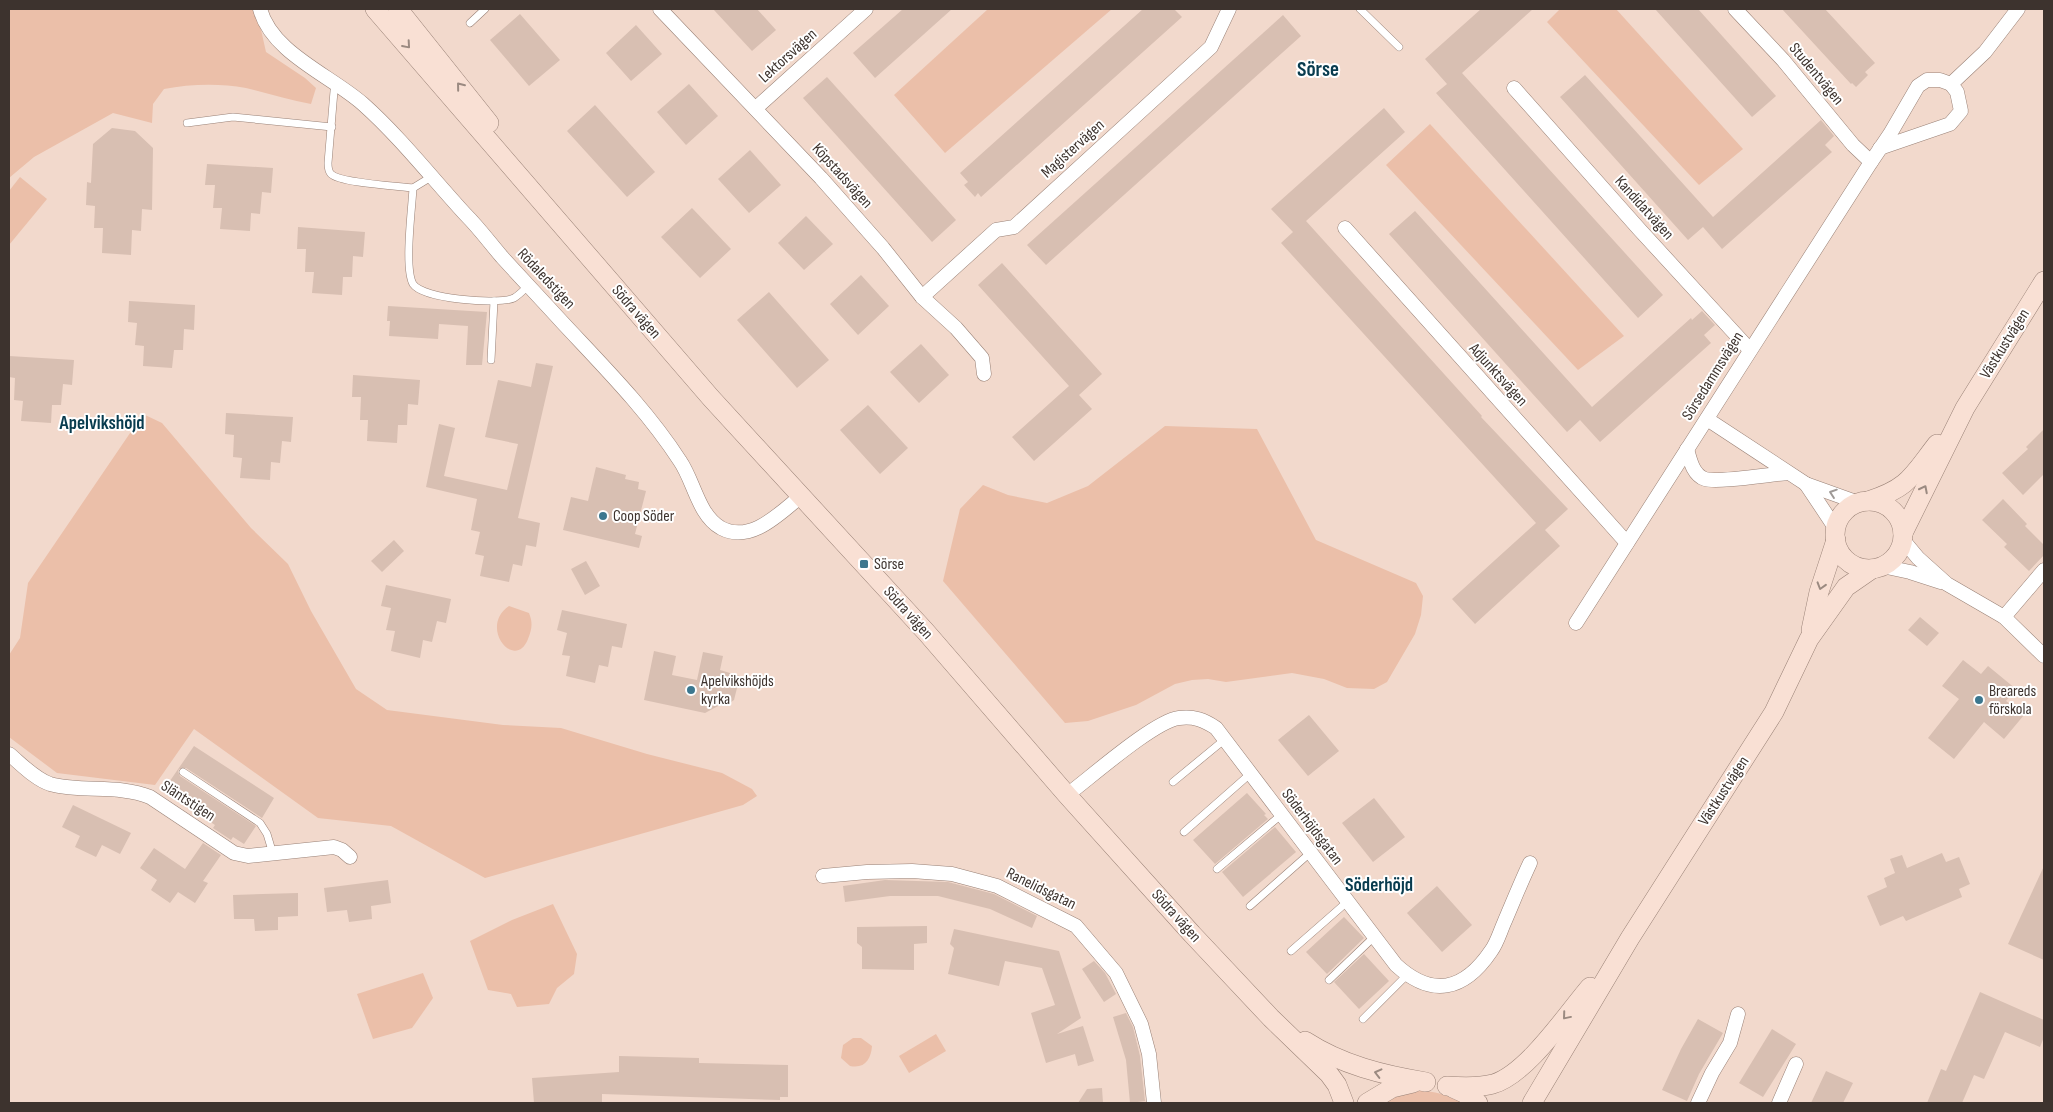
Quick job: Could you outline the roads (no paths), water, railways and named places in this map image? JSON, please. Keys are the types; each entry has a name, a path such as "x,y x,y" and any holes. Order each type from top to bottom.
{"street":[{"name":"Rödaledstigen","path":"260,9 265,24 282,45 363,104 593,355 664,437 682,463 708,515 714,523 727,530 749,532 777,516 800,496"},
{"name":"Södra vägen","path":"375,9 642,319 800,496 926,632 1067,795 1192,934 1272,1018 1329,1074 1337,1085 1344,1103"},
{"name":"Södra vägen","path":"398,9 478,107 527,184"},
{"name":"Köpstadsvägen","path":"660,9 756,108 877,241 922,296 956,328 982,358 984,374"},
{"name":"Lektorsvägen","path":"756,108 866,9"},
{"name":"Magistervägen","path":"922,296 996,230 1014,226 1211,47 1229,9"},
{"name":"Studentvägen","path":"1735,9 1783,60 1853,145 1870,162"},
{"path":"1880,148 1950,124 1961,111 1957,92 1951,84 1985,52 2018,9"},
{"name":"Sörsedammsvägen","path":"1576,623 1907,107 1918,86 1927,80 1940,80 1951,84"},
{"name":"Kandidatvägen","path":"1514,88 1750,350"},
{"name":"Adjunktsvägen","path":"1345,228 1627,543"},
{"name":"Västkustvägen","path":"1903,537 1966,408 2044,281"},
{"name":"Västkustvägen","path":"1864,502 1888,494 1909,482 1966,408"},
{"path":"1707,419 1806,484 1864,502 1881,504 1892,510 1900,521 1903,537 1918,558 1946,584"},
{"path":"1687,449 1696,473 1704,479 1717,480 1788,473"},
{"path":"1806,484 1836,534 1839,550 1853,565 1910,572 1946,584 2004,617 2044,656"},
{"path":"1836,534 1840,518 1848,508 1864,502"},
{"name":"Västkustvägen","path":"1809,639 1819,592 1836,534"},
{"path":"1877,568 1896,556 1903,537"},
{"name":"Västkustvägen","path":"1532,1103 1630,938 1774,712 1809,639 1846,587 1877,568"},
{"path":"2004,617 2044,570"},
{"name":"Söderhöjdsgatan","path":"1067,795 1144,736 1177,718 1199,718 1216,728 1396,965 1407,975 1420,982 1447,986 1471,975 1492,950 1530,862"},
{"name":"Släntstigen","path":"9,754 38,778 49,783 90,789 115,788 135,791 150,797 234,852 248,856 334,847 342,850 350,857"},
{"name":"Ranelidsgatan","path":"823,876 867,872 912,871 952,874 997,886 1076,926 1116,973 1141,1024 1149,1054 1154,1103"},
{"name":"Västkustvägen","path":"1447,1086 1495,1084 1516,1072 1534,1054 1630,938"},
{"path":"1698,1103 1712,1073 1730,1043 1738,1014"},
{"name":"Södra vägen","path":"1272,1018 1320,1051 1340,1060 1380,1073 1447,1086"},
{"path":"1779,1103 1796,1064"},
{"path":"1367,1103 1392,1088 1405,1084 1426,1082"},
{"path":"1447,1086 1466,1094 1478,1103"}],"lane":[{"path":"470,23 485,9"},
{"path":"1360,9 1399,47"},
{"path":"337,84 334,91 328,163 329,171 333,176 347,180 413,188 431,176"},
{"path":"187,123 232,117 332,127"},
{"path":"413,188 408,267 413,283 420,291 435,296 494,301 513,298 529,285"},
{"path":"491,360 494,301"},
{"path":"1173,782 1224,740"},
{"path":"183,772 260,823 268,834 273,854"},
{"path":"1184,832 1250,774"},
{"path":"1217,869 1281,815"},
{"path":"1250,906 1310,853"},
{"path":"1291,951 1347,902"},
{"path":"1329,980 1375,936"},
{"path":"1363,1019 1407,975"}],"place":[{"name":"Coop Söder","path":"603,516"},
{"name":"Sörse","path":"864,564"},
{"name":"Apelvikshöjds kyrka","path":"691,690"},
{"name":"Breareds förskola","path":"1979,700"}],"district":[{"name":"Sörse","path":"1318,69"},
{"name":"Apelvikshöjd","path":"102,423"},
{"name":"Söderhöjd","path":"1379,885"}]}
